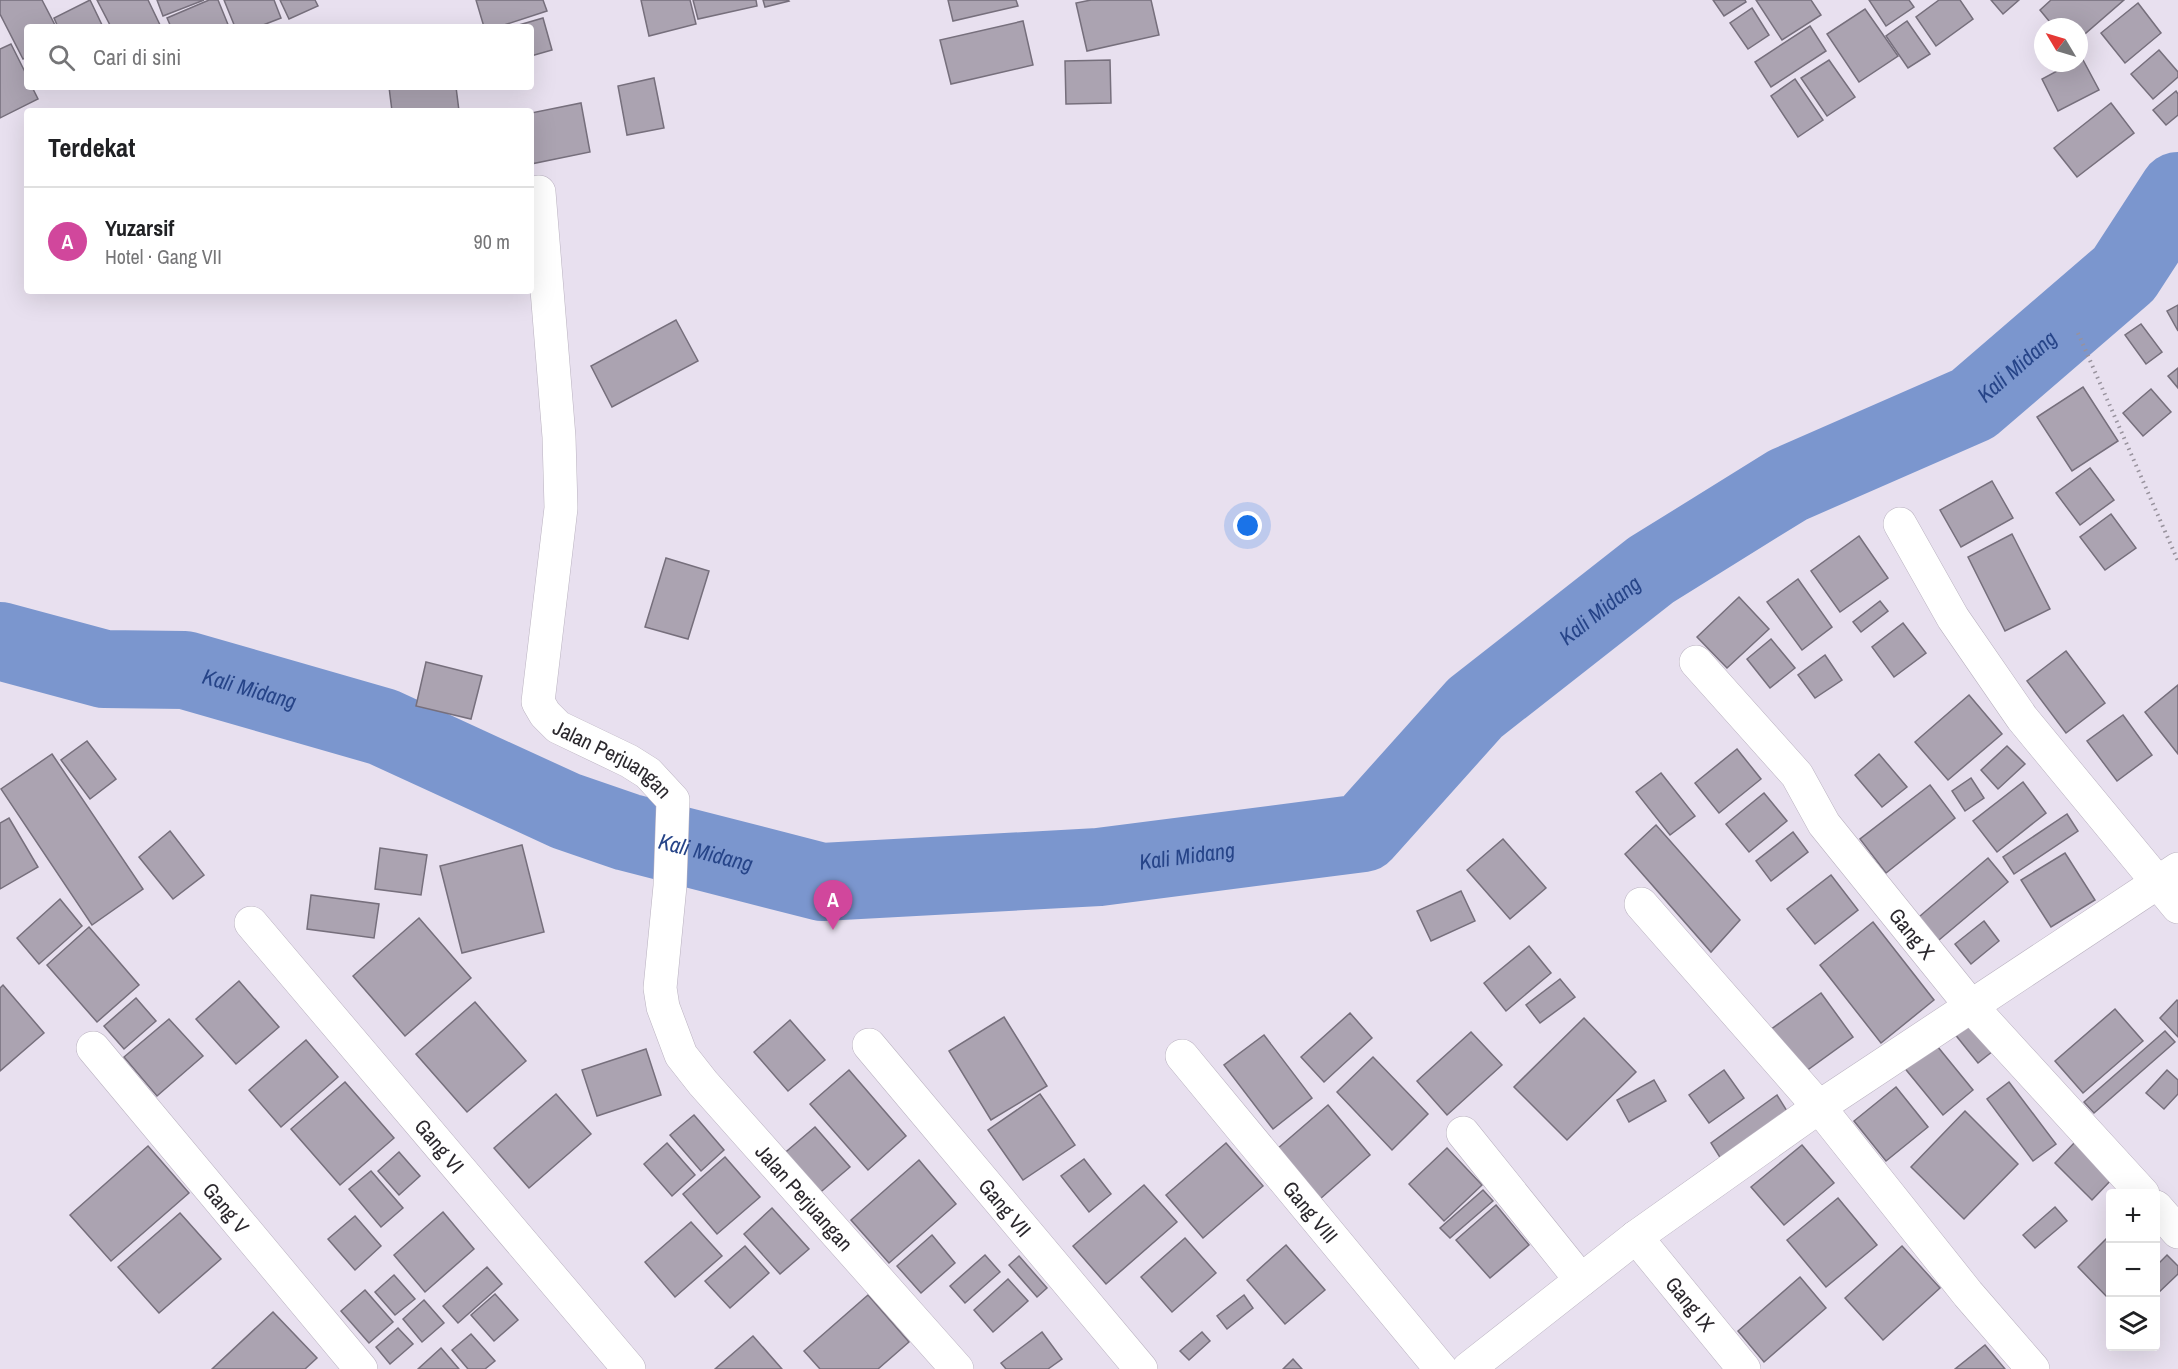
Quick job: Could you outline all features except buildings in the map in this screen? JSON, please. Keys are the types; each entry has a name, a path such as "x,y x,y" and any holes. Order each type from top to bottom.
{"street":[{"name":"Jalan Perjuangan","path":"539,192 559,436 561,508 538,702 545,714 558,727 629,761 648,773 673,800 670,886 660,988 663,1007 681,1055 711,1092 957,1369"},
{"path":"1468,1369 1636,1237 1819,1107 1971,1006 2171,886 2022,718 1953,618 1900,524"},
{"name":"Gang X","path":"1696,662 1797,776 1824,824 1971,1006 2138,1189"},
{"path":"1641,904 1819,1107 1968,1294 2033,1369"},
{"name":"Gang VI","path":"251,923 629,1369"},
{"name":"Gang VII","path":"869,1045 1141,1369"},
{"name":"Gang V","path":"93,1048 361,1369"},
{"name":"Gang VIII","path":"1182,1056 1441,1369"},
{"path":"1463,1133 1581,1280"},
{"path":"2160,1212 2178,1232"},
{"name":"Gang IX","path":"1636,1237 1744,1369"}],"path":[{"path":"2078,333 2178,561"}],"waterway":[{"name":"Kali Midang","path":"0,641 104,669 185,670 383,727 566,811 627,832 822,882 1099,867 1363,833 1475,708 1651,570 1788,485 1973,404 2124,274 2178,191"}],"place":[{"name":"Yuzarsif","path":"833,930"}]}
